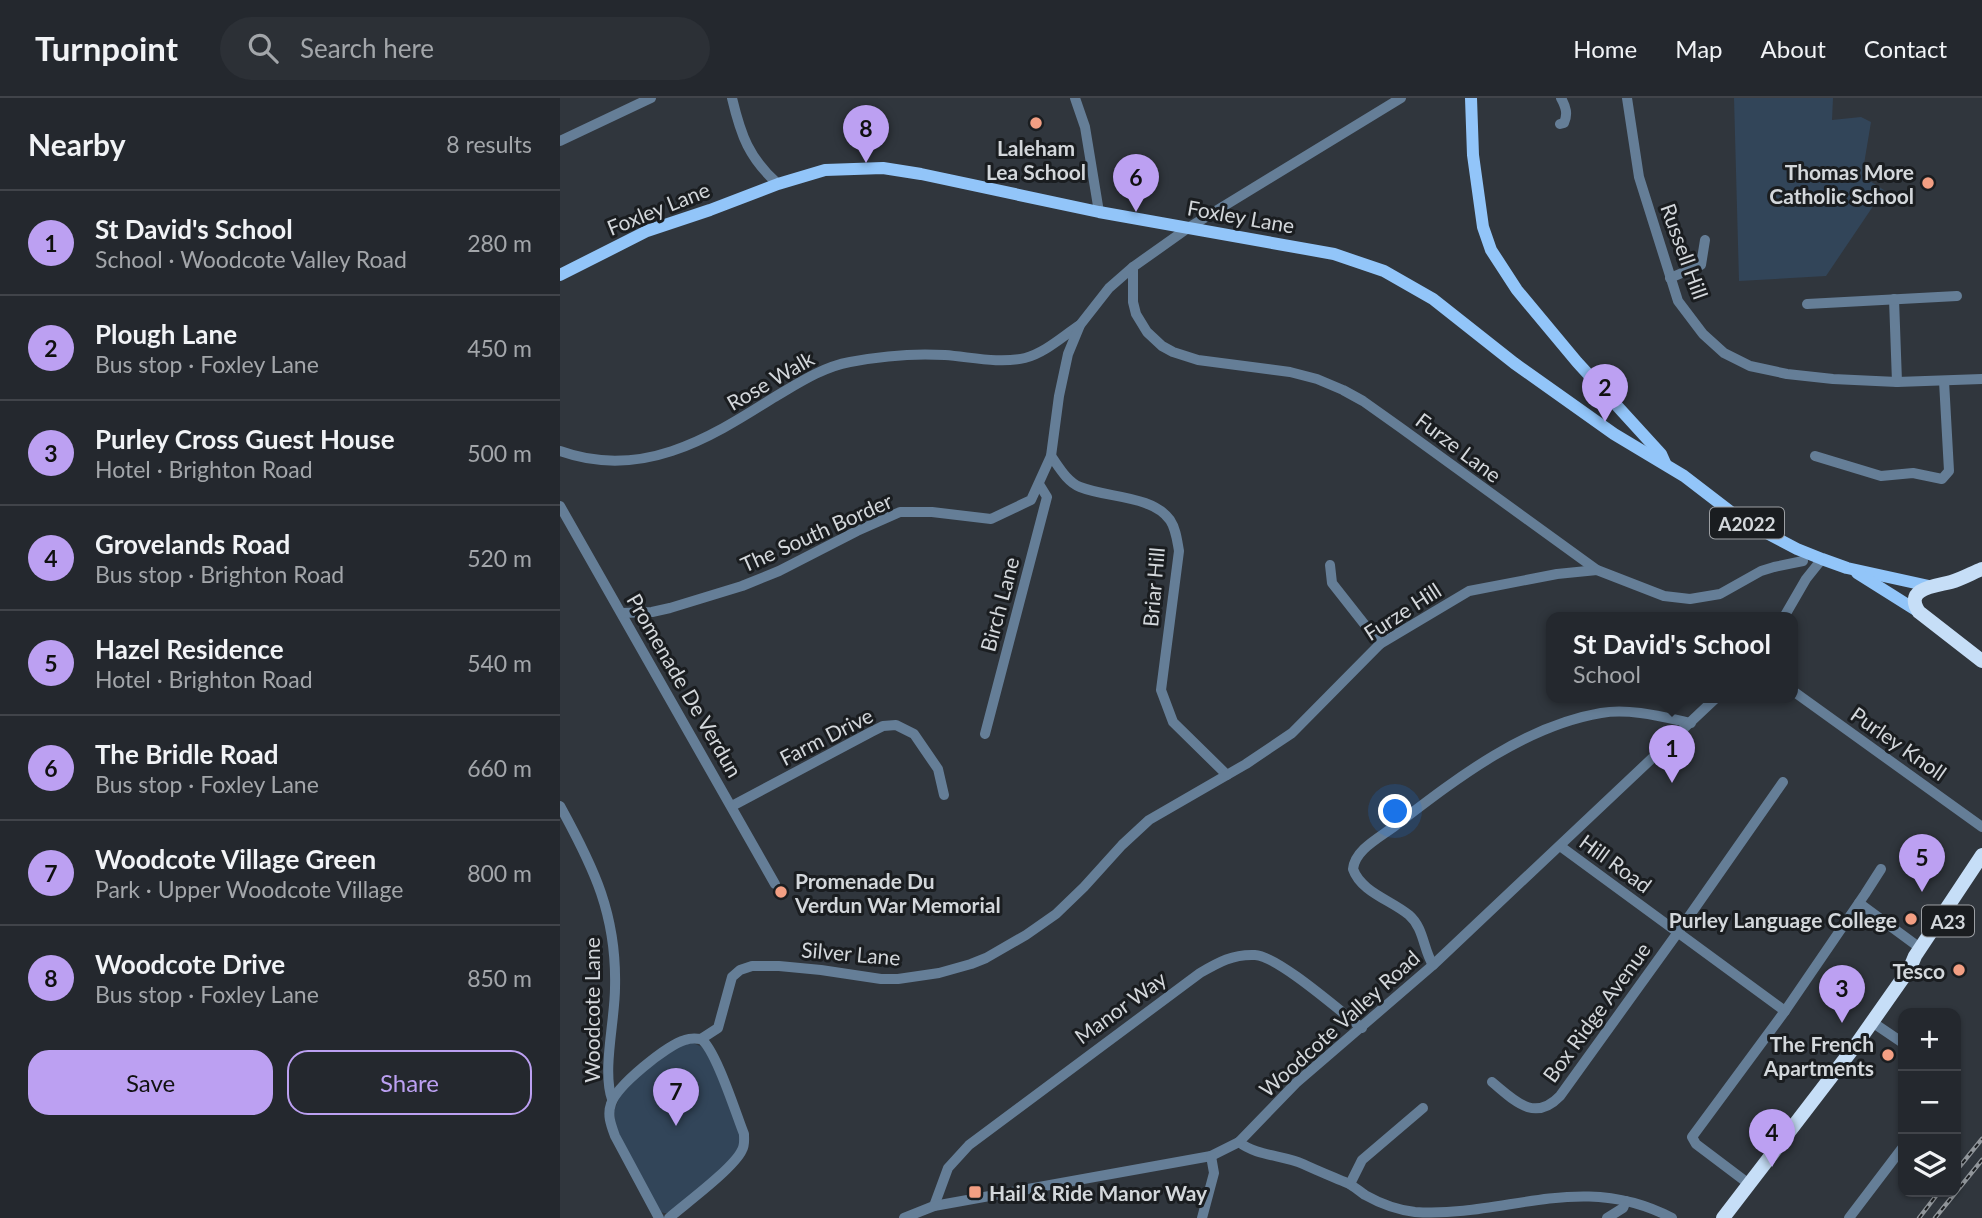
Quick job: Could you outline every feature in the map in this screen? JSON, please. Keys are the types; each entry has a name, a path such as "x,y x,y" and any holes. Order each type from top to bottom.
{"highway":[{"path":"1982,569 1924,588 1915,598 1915,606 1919,612 1982,661"},
{"name":"A23","path":"1726,1217 1872,1022 1982,855"},
{"name":"A23","path":"1910,968 1921,960 1982,871"}],"main road":[{"path":"1471,98 1473,156 1483,227 1490,250 1517,290 1577,362 1661,454 1667,465"},
{"name":"Foxley Lane","path":"560,275 647,231 778,184 825,170 883,168 1099,212 1334,254 1384,271 1433,299 1525,370 1614,433 1702,488 1740,519 1800,555 1847,568"},
{"name":"A2022","path":"1847,568 1937,584"},
{"name":"A2022","path":"1847,568 1919,612"}],"street":[{"path":"560,141 651,98"},
{"path":"732,98 747,148 762,170 778,184"},
{"path":"1075,98 1085,127 1099,212"},
{"name":"The South Border","path":"622,613 652,612 670,608 742,586 779,571 856,531 900,512 932,512 991,519 1031,500 1051,456 1068,354 1080,325 1109,288 1133,267 1188,228 1401,98"},
{"path":"1560,124 1566,118 1567,110 1561,98"},
{"name":"Russell Hill","path":"1627,98 1639,177 1678,301 1703,334 1724,353 1750,366 1787,374 1833,379 1897,382 1982,379"},
{"path":"1670,278 1701,265 1705,240"},
{"name":"Furze Lane","path":"1133,267 1133,302 1136,314 1147,332 1162,345 1185,357 1290,372 1343,390 1363,401 1597,570 1664,596 1690,600 1720,594 1761,571 1800,555"},
{"path":"1807,304 1957,296"},
{"path":"1894,299 1897,382"},
{"name":"Rose Walk","path":"560,451 607,462 653,457 686,447 719,431 835,365 870,358 915,354 1013,360 1039,352 1080,325"},
{"path":"1815,456 1881,476 1913,473 1942,479 1949,471 1944,381"},
{"name":"Briar Hill","path":"1051,456 1064,475 1078,487 1154,506 1169,519 1176,533 1178,551 1161,690 1173,722 1227,775"},
{"name":"Birch Lane","path":"985,734 1047,497 1039,484"},
{"name":"Promenade De Verdun","path":"560,506 775,884"},
{"path":"1800,555 1807,571 1806,579"},
{"path":"1787,612 1806,579 1822,559"},
{"path":"1330,565 1332,583 1380,643"},
{"name":"Furze Hill","path":"1227,775 1292,733 1380,643 1469,591 1557,573 1597,570"},
{"name":"Purley Knoll","path":"1798,695 1982,827"},
{"name":"Woodcote Valley Road","path":"904,1218 934,1206 1211,1156 1239,1142 1296,1083 1433,965 1711,703"},
{"path":"1433,965 1427,957 1418,925 1412,918 1357,879 1353,869 1357,855 1479,764 1546,730 1603,713 1638,713 1691,723"},
{"name":"Farm Drive","path":"732,806 871,732 890,725 902,727 914,734 938,769 944,795"},
{"name":"Silver Lane","path":"701,1039 718,1028 732,977 745,968 779,966 898,979 939,973 986,958 1056,914 1149,820 1227,775"},
{"name":"Box Ridge Avenue","path":"1492,1082 1518,1103 1529,1108 1544,1107 1555,1101 1783,782"},
{"name":"Woodcote Lane","path":"560,806 596,879 611,928 615,985 608,1082 612,1099 609,1115 615,1136 659,1218"},
{"name":"Hill Road","path":"1560,846 1785,1010"},
{"path":"1749,1184 1692,1139 1785,1010 1881,869"},
{"path":"1859,903 1920,948"},
{"name":"Manor Way","path":"934,1206 948,1168 969,1145 1136,1019 1200,973 1226,958 1258,955 1289,971 1362,1028"},
{"path":"1872,1022 1898,1040"},
{"path":"612,1099 631,1077 681,1041 701,1039 708,1045 744,1134 744,1146 731,1165 669,1218"},
{"path":"1350,1184 1362,1160 1423,1108"},
{"path":"1239,1142 1248,1149 1289,1158 1350,1184 1394,1214 1449,1213 1587,1196 1626,1201 1672,1218"},
{"path":"1849,1218 1898,1154"},
{"path":"1202,1218 1214,1173 1211,1156"},
{"path":"1607,1218 1623,1208 1626,1201"}],"shaded area":[{"path":"1734,98 1833,98 1832,120 1861,117 1871,122 1862,176 1884,190 1826,276 1739,281"},
{"path":"693,1043 702,1047 711,1060 741,1136 740,1146 729,1161 696,1192 670,1212 664,1213 659,1211 616,1129 614,1111 620,1096 643,1072 681,1045"}],"railway":[{"path":"1961,1165 1982,1139"},
{"path":"1935,1218 1982,1160"},
{"path":"1919,1218 1935,1197"}],"place":[{"name":"Laleham Lea School","path":"1036,123"},
{"name":"Woodcote Drive","path":"866,163"},
{"name":"Thomas More Catholic School","path":"1928,183"},
{"name":"The Bridle Road","path":"1136,212"},
{"name":"Plough Lane","path":"1605,422"},
{"name":"St David's School","path":"1672,783"},
{"name":"Promenade Du Verdun War Memorial","path":"781,892"},
{"name":"Hazel Residence","path":"1922,892"},
{"name":"Purley Language College","path":"1911,919"},
{"name":"Tesco","path":"1959,970"},
{"name":"Purley Cross Guest House","path":"1842,1023"},
{"name":"The French Apartments","path":"1888,1055"},
{"name":"Woodcote Village Green","path":"676,1126"},
{"name":"Grovelands Road","path":"1772,1167"},
{"name":"Hail & Ride Manor Way","path":"975,1192"}]}
